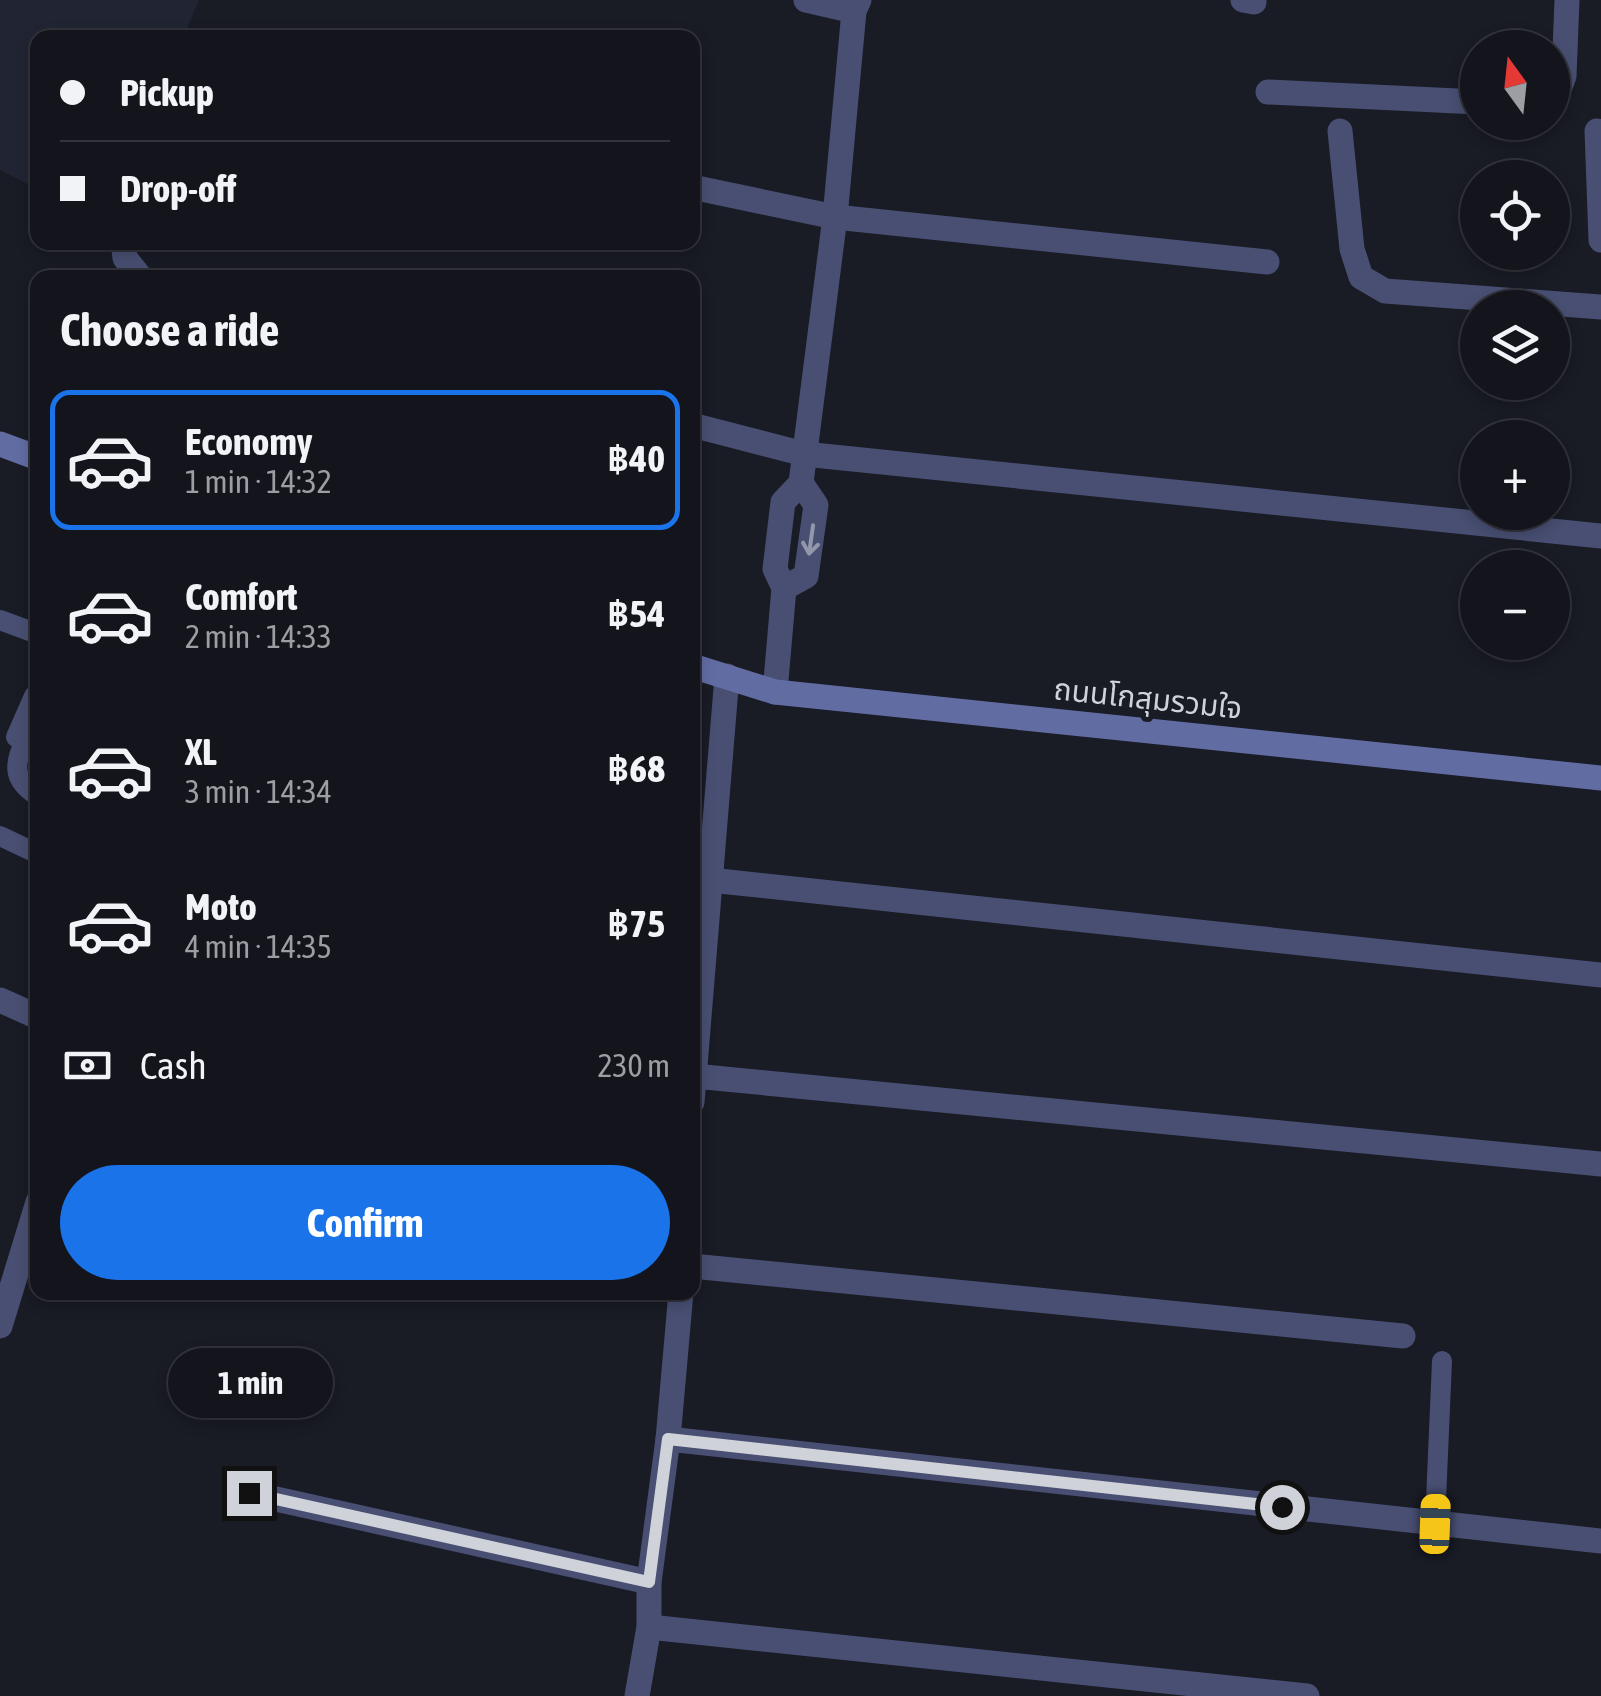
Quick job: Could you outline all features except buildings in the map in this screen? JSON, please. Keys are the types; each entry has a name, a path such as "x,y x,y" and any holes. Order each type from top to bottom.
{"street":[{"path":"775,692 784,588 806,576 816,505 800,483 835,217 856,6 806,0"},
{"path":"1566,30 1567,0"},
{"path":"1268,92 1460,101"},
{"path":"1340,131 1352,249 1361,276 1385,290 1601,307"},
{"path":"1597,132 1601,240"},
{"path":"700,189 835,217 1267,262"},
{"path":"700,427 804,454 1601,536"},
{"path":"0,444 30,455"},
{"name":"ถนนโกสุมรวมใจ","path":"700,668 775,692 1601,778"},
{"path":"700,1002 727,676"},
{"path":"710,880 1601,975"},
{"path":"0,1000 30,1013"},
{"path":"700,1077 1601,1164"},
{"path":"0,1326 30,1228"},
{"path":"700,1267 1403,1336"},
{"path":"637,1696 649,1627 649,1582 668,1439 680,1300"},
{"path":"668,1439 1601,1541"},
{"path":"249,1493 649,1582"},
{"path":"649,1627 1307,1696"}],"lane":[{"path":"0,620 30,631"},
{"path":"30,708 20,738 15,774 30,791"},
{"path":"0,836 30,850"},
{"path":"1435,1524 1442,1361"}],"shaded area":[{"path":"0,0 199,0 186,30 30,30 30,185 0,170"}],"route":[{"path":"249,1493 649,1582 668,1439 1282,1507"}]}
